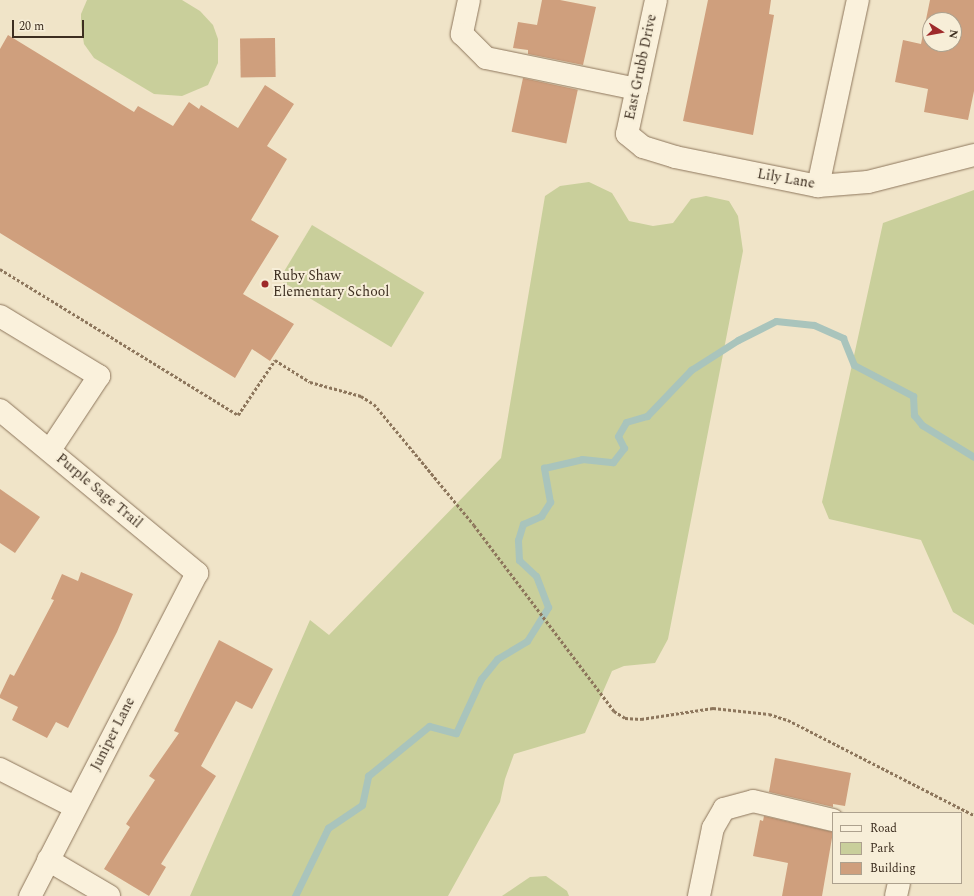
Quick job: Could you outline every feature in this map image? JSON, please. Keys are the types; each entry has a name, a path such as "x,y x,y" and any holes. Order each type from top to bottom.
{"street":[{"path":"469,0 462,34 486,58 636,89"},
{"name":"East Grubb Drive","path":"627,134 656,0"},
{"path":"818,186 858,0"},
{"name":"Lily Lane","path":"627,134 643,147 676,158 818,186 868,182 974,155"},
{"path":"0,316 99,376 50,450"},
{"name":"Purple Sage Trail","path":"0,410 197,572"},
{"name":"Juniper Lane","path":"30,896 197,572"},
{"path":"0,769 75,807"},
{"path":"699,896 713,828 724,808 753,801 832,820"},
{"path":"48,860 109,896"},
{"path":"896,896 899,884"}],"path":[{"path":"0,269 238,415 275,360 310,382 362,396 385,414 474,524 614,711 631,720 713,708 747,710 782,718 974,814"}],"green space":[{"path":"87,0 182,0 200,11 213,25 218,39 218,63 208,85 182,96 154,94 94,58 84,44 81,25 81,14"},
{"path":"589,182 612,193 629,221 653,226 673,223 691,199 706,196 729,201 738,216 743,251 668,639 655,663 624,666 612,671 585,733 514,754 505,779 500,802 448,896 190,896 310,620 329,635 501,458 545,196 560,186"},
{"path":"974,190 974,625 953,612 921,540 829,519 822,502 883,223"},
{"path":"312,225 424,292 391,347 279,280"},
{"path":"546,876 567,891 569,896 502,896 530,877"}],"building":[{"path":"542,0 560,0 596,7 583,65 528,54 528,50 513,48 518,22 537,25"},
{"path":"708,0 771,0 769,14 774,15 753,135 683,121"},
{"path":"930,0 974,0 974,91 968,120 924,112 928,89 895,82 903,40 921,44 922,39 922,52 962,52 962,12 928,12"},
{"path":"8,35 134,112 138,106 173,126 189,102 199,109 201,105 238,128 265,85 294,104 267,146 287,159 251,220 279,236 243,294 294,324 270,361 252,349 235,378 0,233 0,49"},
{"path":"275,38 276,77 241,78 240,39"},
{"path":"523,78 578,90 566,143 512,132"},
{"path":"0,489 40,517 15,553 0,543"},
{"path":"81,572 133,594 117,632 68,728 56,722 47,738 12,720 18,707 0,698 0,695 10,674 14,676 54,600 51,599 62,574 78,581"},
{"path":"219,640 273,669 252,709 236,701 201,766 216,776 161,864 166,867 149,896 104,869 130,827 126,824 155,780 149,776 179,733 174,731"},
{"path":"775,758 851,773 845,806 833,804 833,807 769,792"},
{"path":"764,816 832,832 822,896 782,896 788,863 753,856 760,820 763,821"}],"waterway":[{"path":"295,896 328,828 362,805 368,776 429,726 456,733 481,679 497,659 527,641 548,607 536,576 519,560 518,540 523,524 541,516 550,502 544,468 582,459 613,462 624,448 618,436 626,422 647,416 691,370 738,340 776,321 814,325 843,338 854,365 913,396 914,415 922,425 974,457"}],"place":[{"name":"Ruby Shaw Elementary School","path":"265,284"}]}
